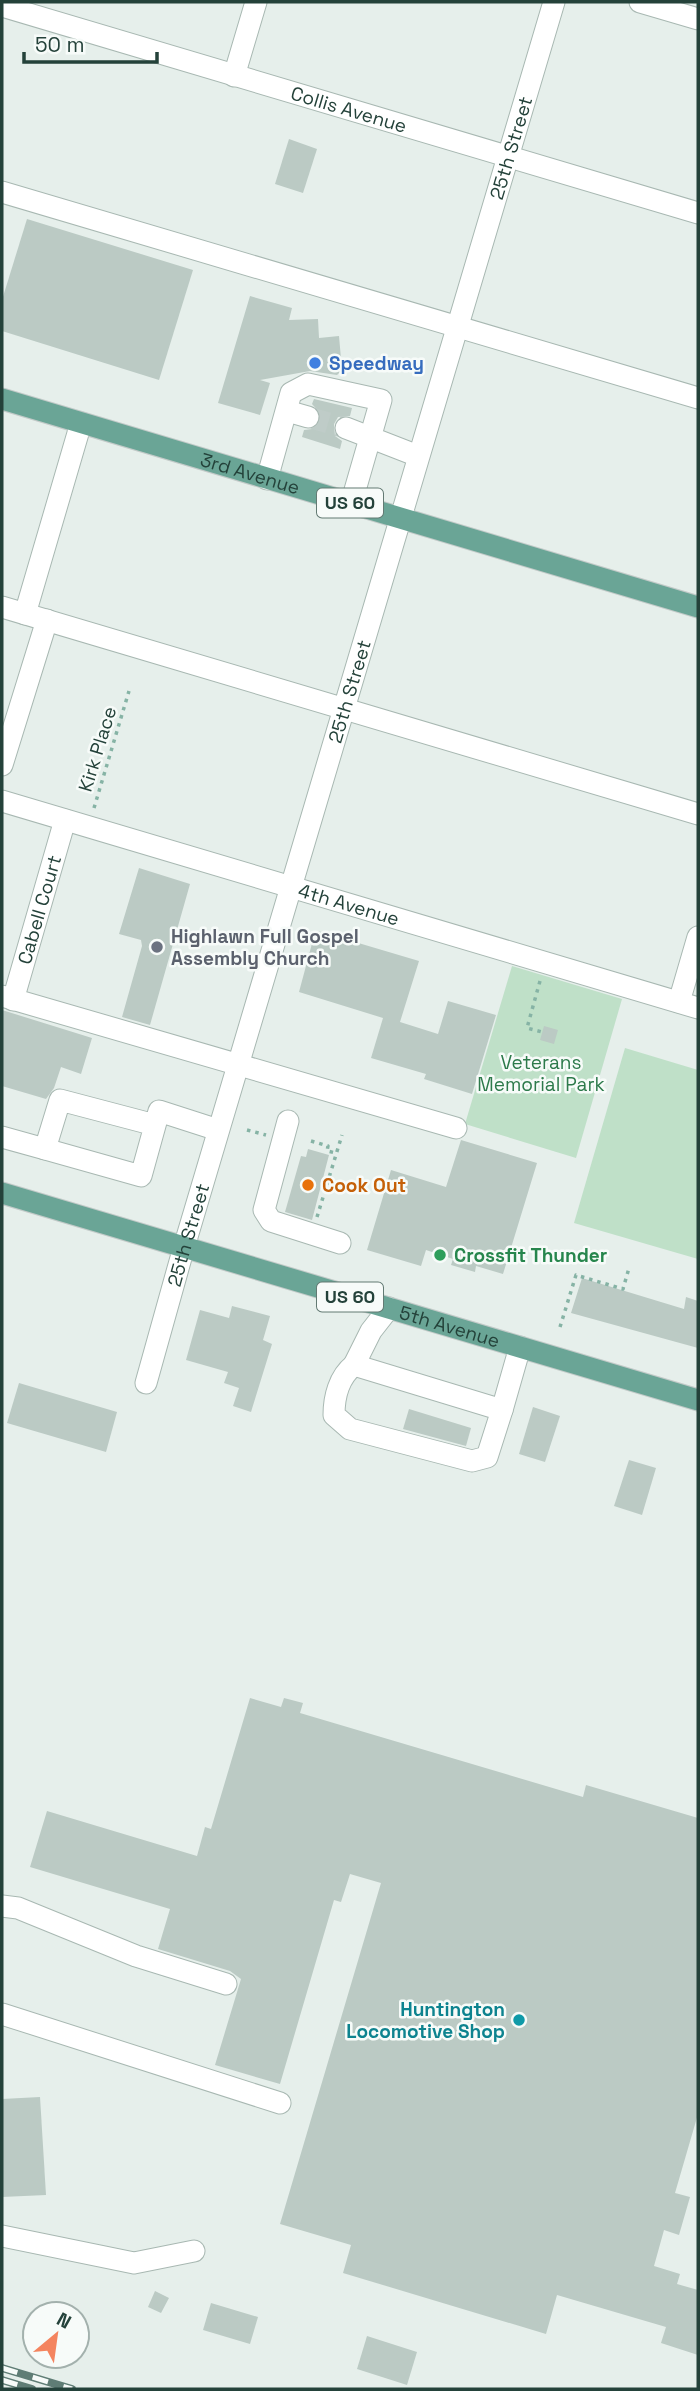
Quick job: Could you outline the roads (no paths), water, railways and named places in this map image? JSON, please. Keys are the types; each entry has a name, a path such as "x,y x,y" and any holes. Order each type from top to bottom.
{"main road":[{"name":"3rd Avenue","path":"2,399 698,607"},
{"name":"5th Avenue","path":"2,1193 698,1400"}],"street":[{"path":"234,76 256,2"},
{"name":"25th Street","path":"146,1383 218,1130 554,2"},
{"path":"640,2 698,19"},
{"name":"Collis Avenue","path":"2,6 698,213"},
{"path":"2,192 698,398"},
{"path":"267,479 291,393 308,384 381,400 351,504"},
{"path":"286,411 308,417"},
{"path":"25,614 81,423"},
{"path":"346,428 371,435 396,449 418,456"},
{"path":"2,607 698,814"},
{"path":"2,765 47,620"},
{"name":"4th Avenue","path":"2,801 689,1005"},
{"name":"Cabell Court","path":"8,998 65,820"},
{"path":"689,1005 698,937"},
{"path":"8,998 456,1128"},
{"path":"45,1149 60,1100 155,1125"},
{"path":"3,1144 45,1149 141,1176 159,1111 218,1130"},
{"path":"288,1121 264,1210 271,1221 340,1243"},
{"path":"389,1308 371,1331 354,1365 340,1382 334,1403 334,1416 338,1422 350,1429 458,1460 472,1461 487,1457 520,1347"},
{"path":"354,1365 502,1410"},
{"path":"2,1906 18,1909 135,1956 226,1984"},
{"path":"2,2014 280,2103"},
{"path":"2,2236 134,2263 194,2251"}],"tunnel":[{"path":"308,417 346,428"}],"railway":[{"path":"2,2368 72,2389"},
{"path":"2,2380 32,2389"}],"place":[{"name":"Speedway","path":"315,363"},
{"name":"Highlawn Full Gospel Assembly Church","path":"157,947"},
{"name":"Cook Out","path":"308,1185"},
{"name":"Crossfit Thunder","path":"440,1255"},
{"name":"Huntington Locomotive Shop","path":"519,2020"}],"park label":[{"name":"Veterans Memorial Park","path":"541,1073"}]}
